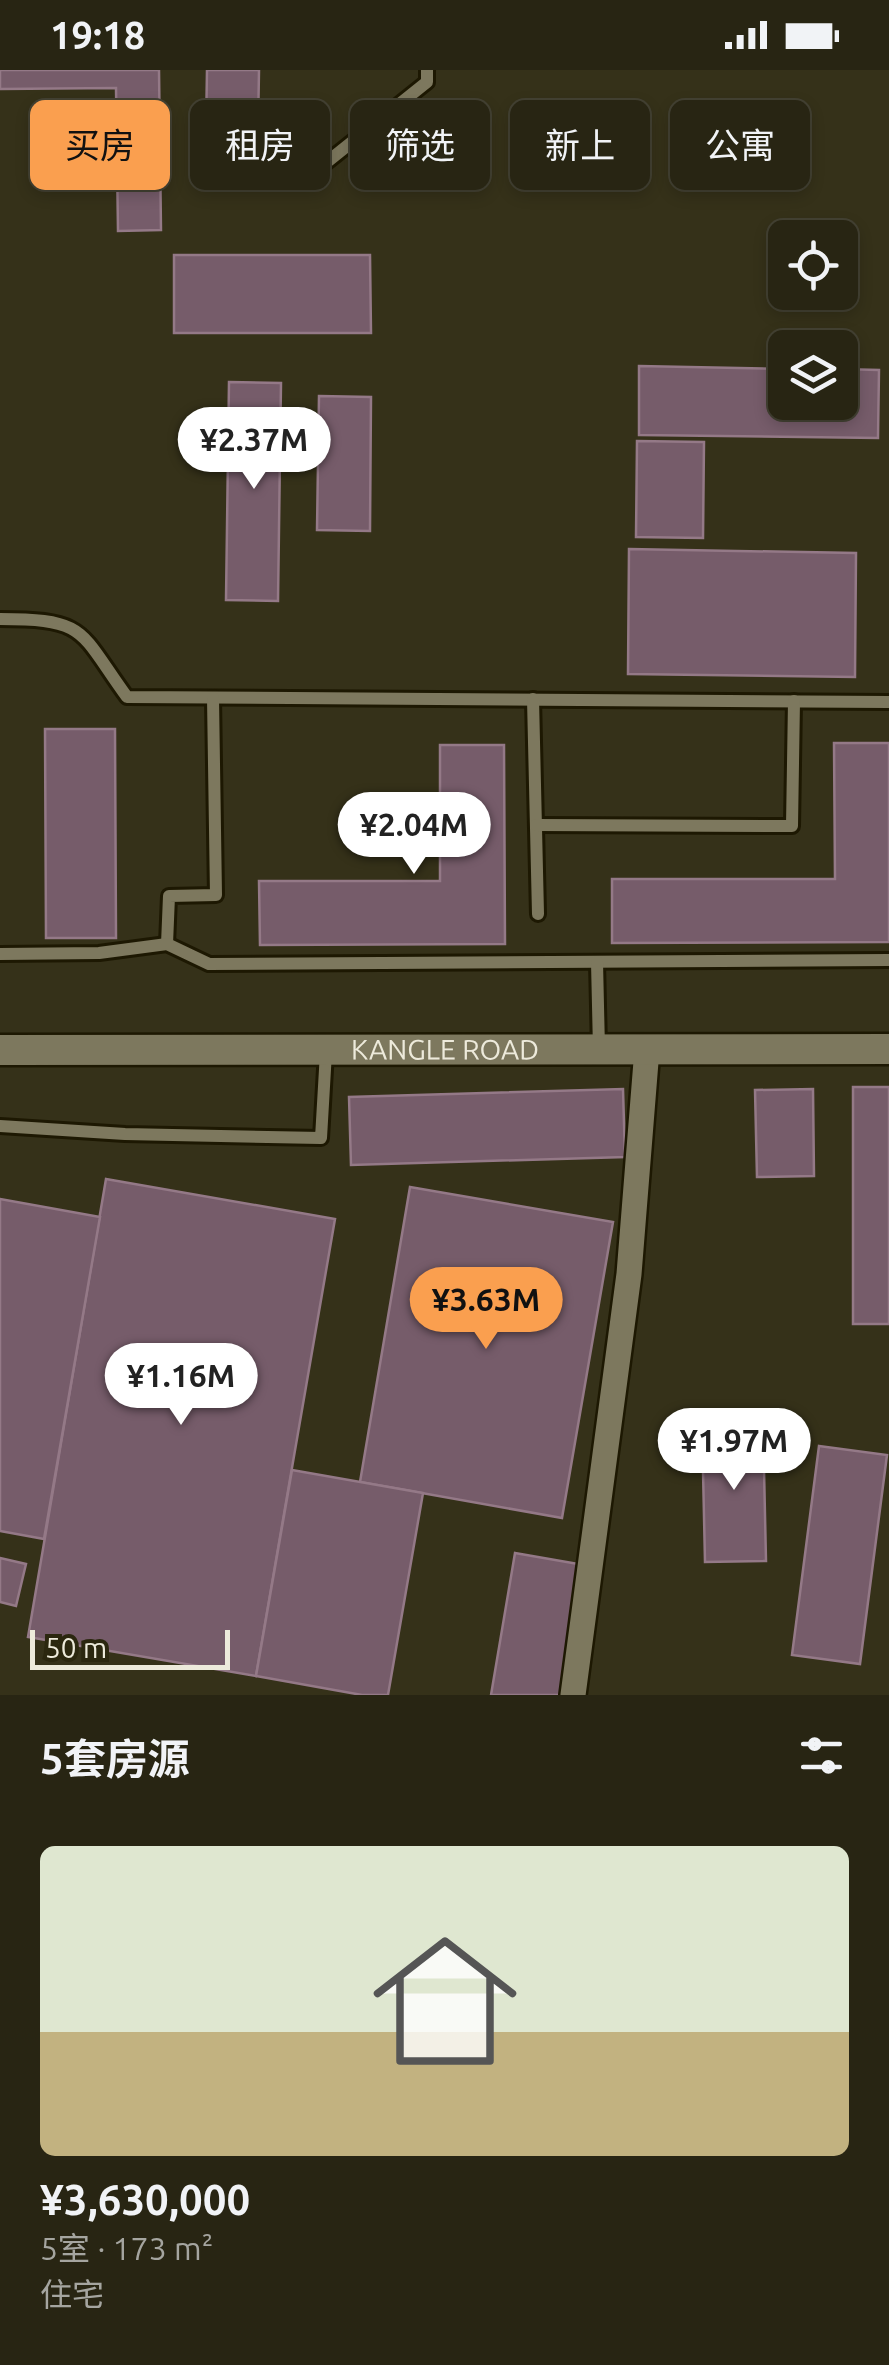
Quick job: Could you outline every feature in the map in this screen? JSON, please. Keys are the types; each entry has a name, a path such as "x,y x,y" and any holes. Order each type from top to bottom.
{"main road":[{"name":"KANGLE ROAD","path":"0,1050 889,1049"}],"street":[{"path":"573,1695 629,1274 647,1049"}],"lane":[{"path":"330,160 426,82 427,70"},
{"path":"0,618 61,621 78,630 127,697 889,702"},
{"path":"167,944 169,896 216,896 214,698"},
{"path":"533,700 538,914"},
{"path":"536,825 792,826 794,702"},
{"path":"0,954 99,953 167,944 210,964 889,960"},
{"path":"597,962 599,1049"},
{"path":"0,1126 125,1134 320,1138 326,1049"}],"building":[{"path":"0,70 159,70 159,100 116,100 116,88 0,89"},
{"path":"207,70 259,70 258,100 206,100"},
{"path":"117,190 160,190 161,230 118,231"},
{"path":"174,255 370,255 371,333 174,333"},
{"path":"639,366 768,369 768,420 858,420 858,369 879,370 878,438 639,435"},
{"path":"229,382 281,383 278,601 226,600"},
{"path":"319,396 371,397 370,531 317,530"},
{"path":"637,441 704,442 703,538 636,537"},
{"path":"629,549 856,553 855,677 628,674"},
{"path":"45,729 115,729 116,938 46,938"},
{"path":"834,743 889,743 889,942 612,943 612,879 835,879"},
{"path":"440,745 504,745 505,944 260,945 259,881 440,881"},
{"path":"853,1087 889,1087 889,1324 853,1324"},
{"path":"623,1089 625,1157 351,1165 349,1097"},
{"path":"813,1089 814,1176 757,1177 755,1090"},
{"path":"106,1179 335,1219 256,1676 28,1637"},
{"path":"410,1187 613,1222 562,1518 360,1482"},
{"path":"0,1199 100,1217 44,1539 0,1531"},
{"path":"763,1423 766,1561 705,1562 702,1425"},
{"path":"819,1446 887,1455 860,1664 792,1655"},
{"path":"292,1470 423,1493 388,1695 362,1695 256,1676"},
{"path":"515,1553 584,1565 561,1695 491,1695"},
{"path":"0,1558 26,1564 16,1606 0,1602"}]}
